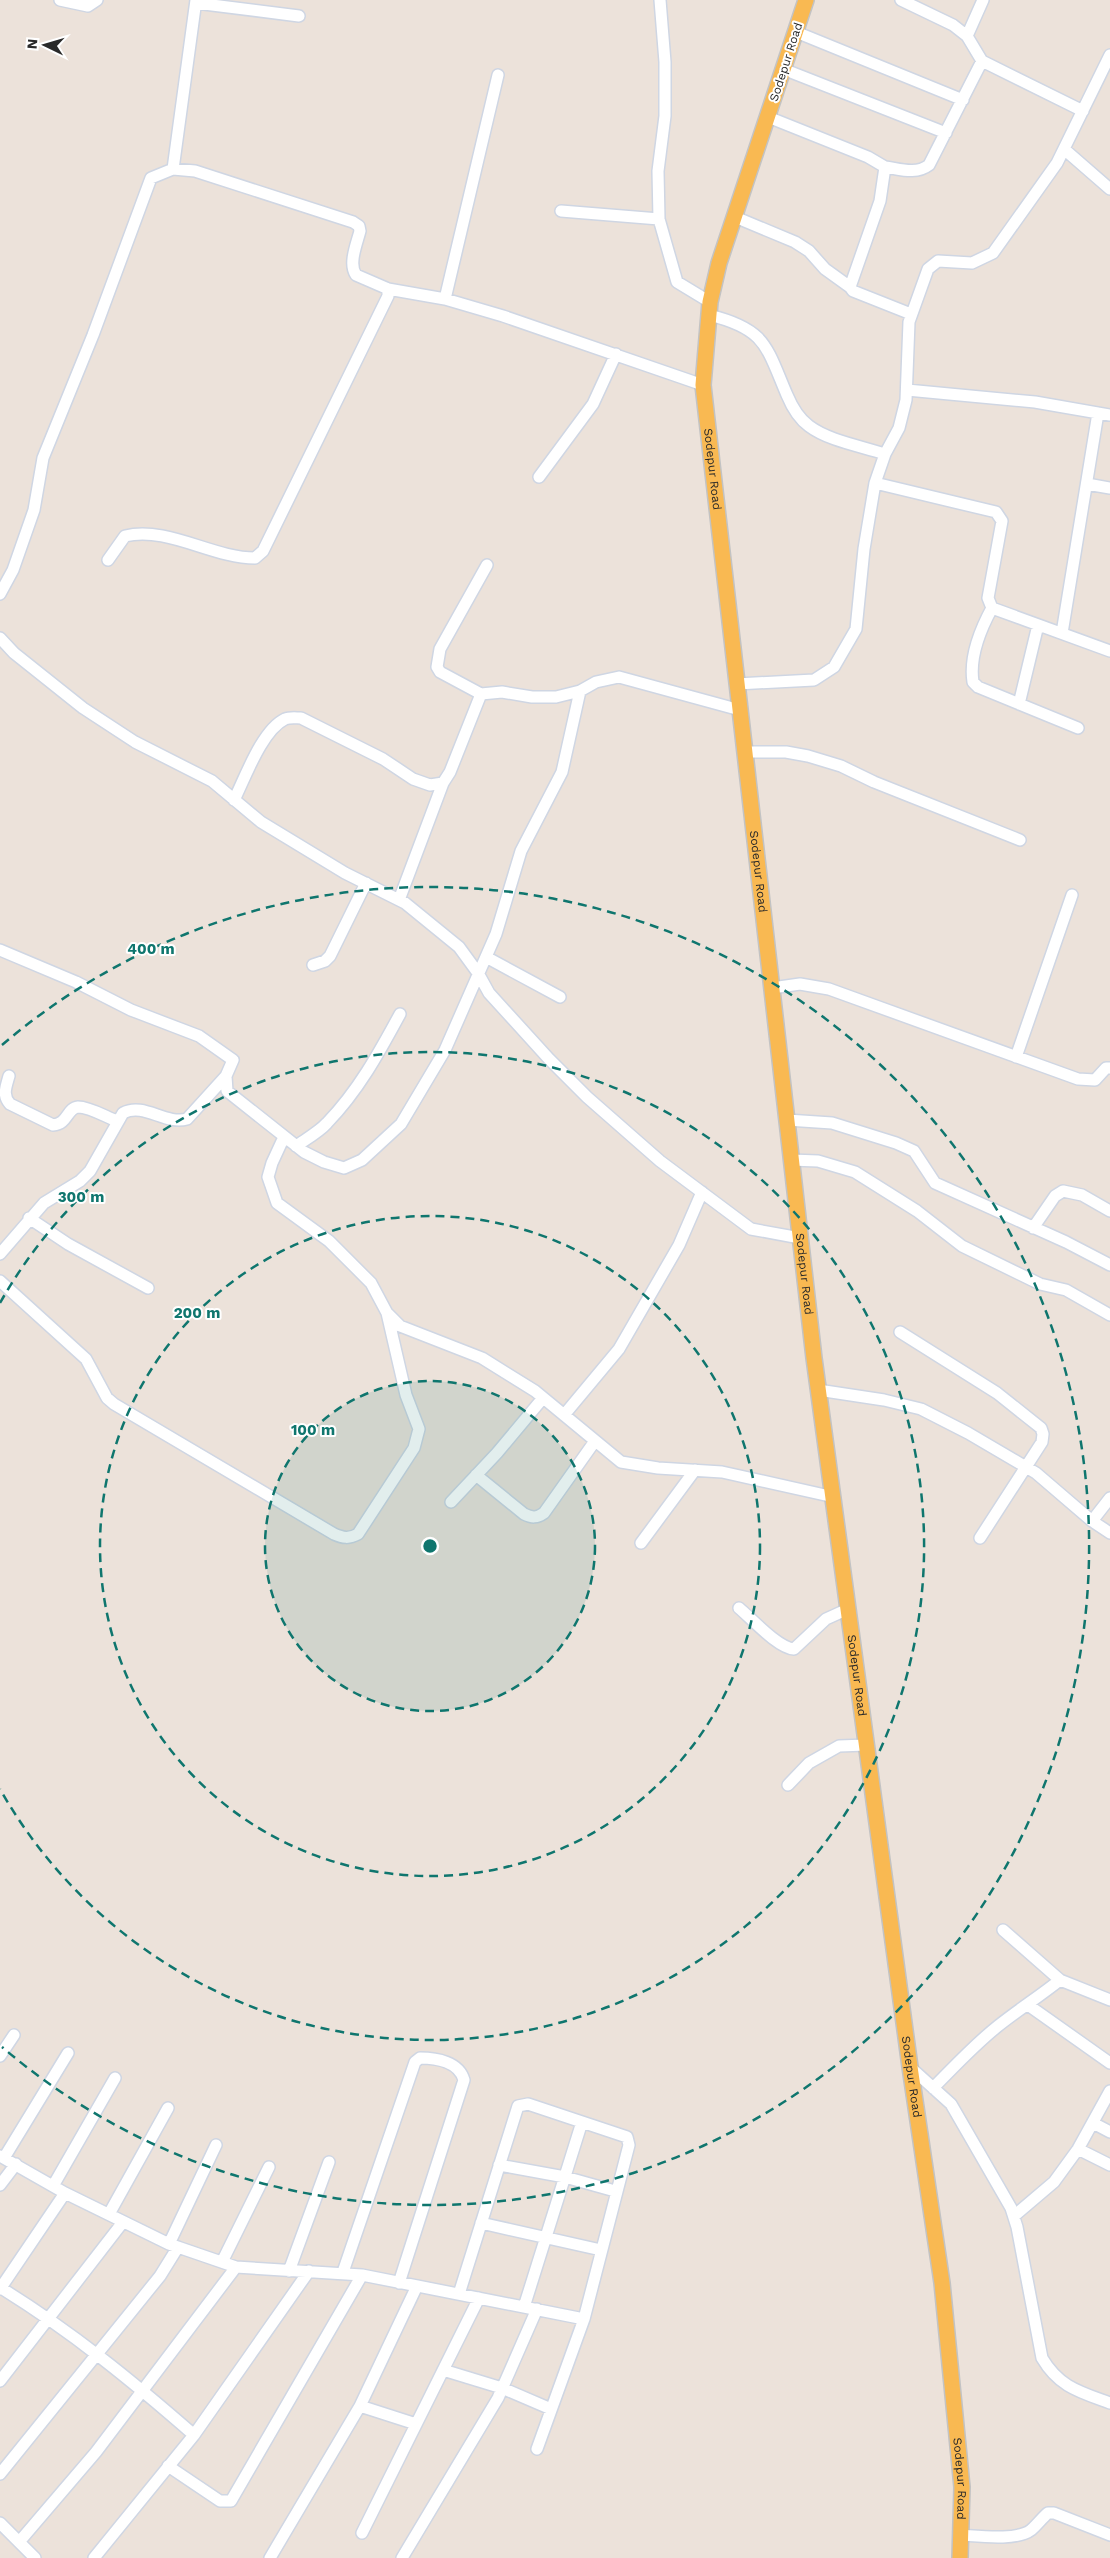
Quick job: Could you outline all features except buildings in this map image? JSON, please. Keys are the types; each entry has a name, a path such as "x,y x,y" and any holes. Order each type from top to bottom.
{"main road":[{"name":"Sodepur Road","path":"806,0 719,263 710,309 703,385 818,1390 910,2067 942,2283 962,2487 960,2558"}],"street":[{"path":"60,0 88,6 97,0"},
{"path":"660,0 665,62 665,116 658,171 659,219 677,282 710,309 749,330 762,340 770,353 793,409 808,426 824,435 885,454"},
{"path":"901,0 953,24 967,36 987,63 1083,111"},
{"path":"967,36 983,0"},
{"path":"173,169 196,2 299,16"},
{"path":"796,32 963,100"},
{"path":"737,684 814,680 834,667 856,629 864,549 875,483 885,454 899,428 906,400 909,322 928,268 938,261 972,262 992,253 1057,163 1107,68 1110,55"},
{"path":"768,117 868,157 885,167 912,171 922,170 929,164 963,100 987,63"},
{"path":"783,69 946,133"},
{"path":"446,299 498,75"},
{"path":"1064,149 1110,189"},
{"path":"850,287 880,201 885,167"},
{"path":"0,594 13,570 34,510 43,458 93,335 141,200 150,178 173,169 195,171 354,222 359,226 360,231 353,262 354,273 388,290 446,299 503,316 703,385"},
{"path":"561,211 659,219"},
{"path":"735,217 795,242 808,251 825,269 853,291 911,314"},
{"path":"108,560 125,536 139,533 169,538 239,558 255,558 263,551 388,296 388,290"},
{"path":"539,477 593,404 616,354"},
{"path":"906,390 1036,402 1104,414 1087,484 1062,633"},
{"path":"875,483 985,508 1000,515 1002,521 988,598 992,608 1110,651"},
{"path":"1087,484 1110,488"},
{"path":"486,565 440,649 437,661 440,672 481,694 502,692 532,697 556,697 580,691 596,682 619,677 740,710"},
{"path":"992,608 982,626 975,651 973,682 978,687 1078,728"},
{"path":"1019,704 1038,625"},
{"path":"0,638 14,653 82,708 135,742 212,781 261,822 399,900 460,947 489,993 587,1097 660,1161 751,1229 800,1238"},
{"path":"226,1076 227,1091 284,1137 324,1162 344,1168 362,1160 401,1124 445,1050 486,957 507,905 521,851 562,772 580,691"},
{"path":"399,900 443,783 450,772 481,694"},
{"path":"234,800 261,747 275,727 285,720 292,718 301,718 383,759 413,779 430,785 443,783"},
{"path":"745,752 786,752 808,756 841,766 874,782 1020,840"},
{"path":"313,965 325,961 330,956 366,883"},
{"path":"1016,1057 1072,895"},
{"path":"0,950 76,982 131,1010 199,1036 233,1060 226,1076 187,1118 179,1121 166,1119 131,1109 117,1120 90,1171 80,1181 44,1203 29,1218 0,1254"},
{"path":"486,957 560,997"},
{"path":"772,988 800,984 829,989 1078,1079 1095,1080 1106,1068 1110,1068"},
{"path":"296,1146 326,1124 349,1097 368,1072 400,1014"},
{"path":"9,1076 5,1099 10,1104 53,1125 65,1120 72,1109 78,1107 117,1120"},
{"path":"787,1120 832,1123 896,1143 914,1152 935,1183 1110,1265"},
{"path":"0,1281 86,1359 107,1398 114,1404 334,1534 344,1538 358,1534 414,1448 419,1429 406,1395 387,1313 371,1283 329,1241 277,1203 268,1177 284,1137"},
{"path":"792,1160 818,1162 855,1172 917,1210 962,1246 1040,1284 1066,1290 1110,1315"},
{"path":"1033,1228 1055,1196 1063,1190 1082,1195 1110,1211"},
{"path":"564,1416 619,1349 679,1245 702,1192"},
{"path":"29,1218 68,1244 148,1288"},
{"path":"387,1313 400,1326 482,1358 543,1398 621,1462 658,1468 722,1472 834,1497"},
{"path":"900,1332 997,1393 1041,1428 1043,1434 1042,1442 980,1538"},
{"path":"818,1390 884,1400 921,1409 968,1433 1026,1467 1092,1521 1110,1533"},
{"path":"451,1502 543,1398"},
{"path":"476,1475 524,1514 538,1517 544,1513 595,1440"},
{"path":"640,1543 696,1470"},
{"path":"1092,1521 1110,1498"},
{"path":"739,1608 788,1649 794,1649 826,1618 848,1609"},
{"path":"788,1785 809,1763 839,1746 866,1745"},
{"path":"1003,1930 1060,1980 1109,1999"},
{"path":"933,2088 964,2056 998,2026 1060,1980"},
{"path":"1028,2005 1110,2063"},
{"path":"0,2056 14,2036"},
{"path":"68,2053 2,2157 65,2193 174,2245 236,2267 289,2271 343,2272 584,2319"},
{"path":"343,2272 415,2062 420,2058 427,2058 452,2064 460,2070 464,2080 399,2283"},
{"path":"910,2067 951,2104 1014,2216 1042,2358 1063,2384 1110,2403"},
{"path":"53,2186 114,2078"},
{"path":"1014,2216 1054,2182 1078,2149 1109,2098"},
{"path":"459,2294 518,2106 528,2104 627,2136 629,2145 615,2191 584,2319 537,2449"},
{"path":"109,2214 168,2108"},
{"path":"524,2307 582,2122"},
{"path":"1093,2123 1110,2132"},
{"path":"0,2474 160,2276 216,2145"},
{"path":"1078,2149 1110,2165"},
{"path":"289,2271 329,2162"},
{"path":"0,2186 16,2164"},
{"path":"498,2165 565,2177 615,2191"},
{"path":"222,2262 269,2167"},
{"path":"65,2193 0,2288 50,2318 97,2352 194,2435"},
{"path":"0,2381 123,2222"},
{"path":"481,2223 601,2250"},
{"path":"19,2542 96,2452 236,2267"},
{"path":"94,2558 194,2435 309,2271"},
{"path":"168,2466 220,2501 231,2501 362,2275"},
{"path":"270,2558 360,2406 417,2286"},
{"path":"362,2533 478,2298"},
{"path":"402,2558 502,2388 536,2309"},
{"path":"442,2370 502,2388 551,2409"},
{"path":"360,2406 416,2424"},
{"path":"960,2535 1008,2536 1024,2534 1031,2530 1048,2513 1054,2513 1110,2535"},
{"path":"0,2523 35,2558"}]}
